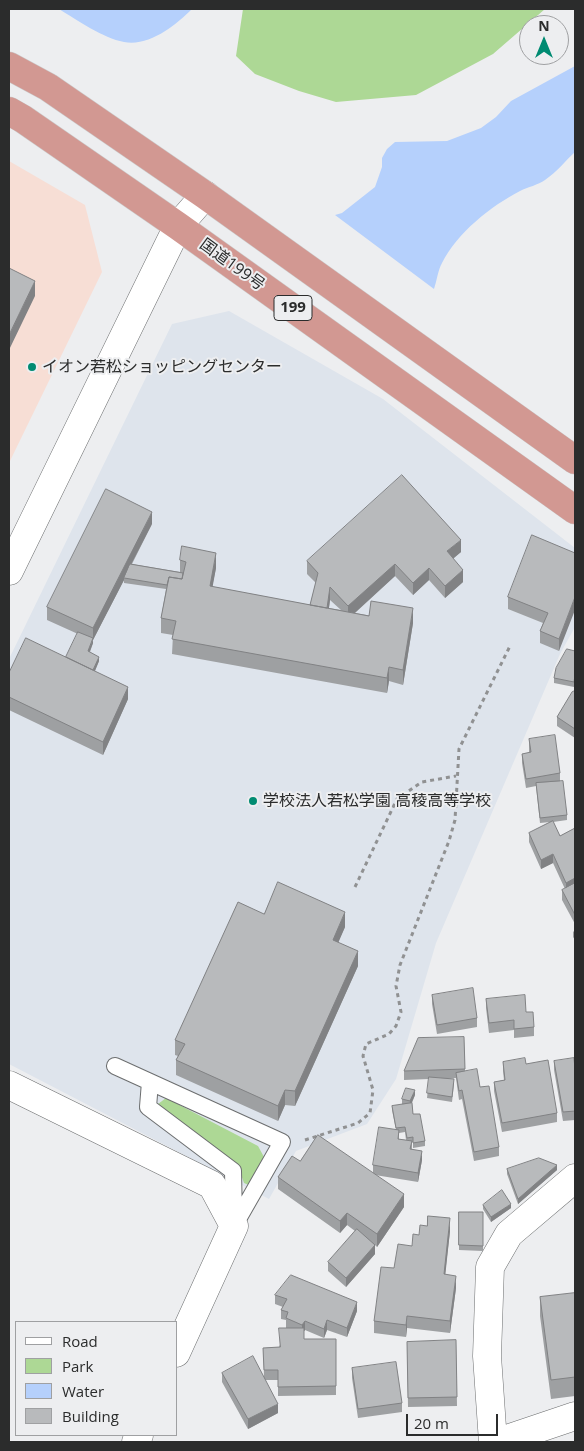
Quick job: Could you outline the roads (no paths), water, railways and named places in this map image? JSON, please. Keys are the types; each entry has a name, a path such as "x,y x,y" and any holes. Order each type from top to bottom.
{"highway":[{"name":"199","path":"9,66 48,87 205,195 575,460"},
{"name":"国道199号","path":"9,111 178,226 575,510"}],"street":[{"path":"9,571 178,226 205,195"},
{"path":"9,1085 212,1185 234,1226 178,1349"},
{"path":"493,1442 487,1356 490,1267 509,1234 575,1178"},
{"path":"498,1442 575,1416"}],"lane":[{"path":"115,1066 282,1142 234,1226"},
{"path":"150,1082 148,1107 233,1171 234,1226"}],"water":[{"path":"59,9 192,9 170,28 152,38 133,43 108,37"},
{"path":"575,66 575,152 545,180 509,197 476,221 448,252 442,263 434,289 335,215 342,213 375,187 382,167 382,158 387,149 395,142 447,141 481,128 496,117 511,101"}],"place":[{"name":"イオン若松ショッピングセンター","path":"32,367"},
{"name":"学校法人若松学園 高稜高等学校","path":"253,801"}]}
